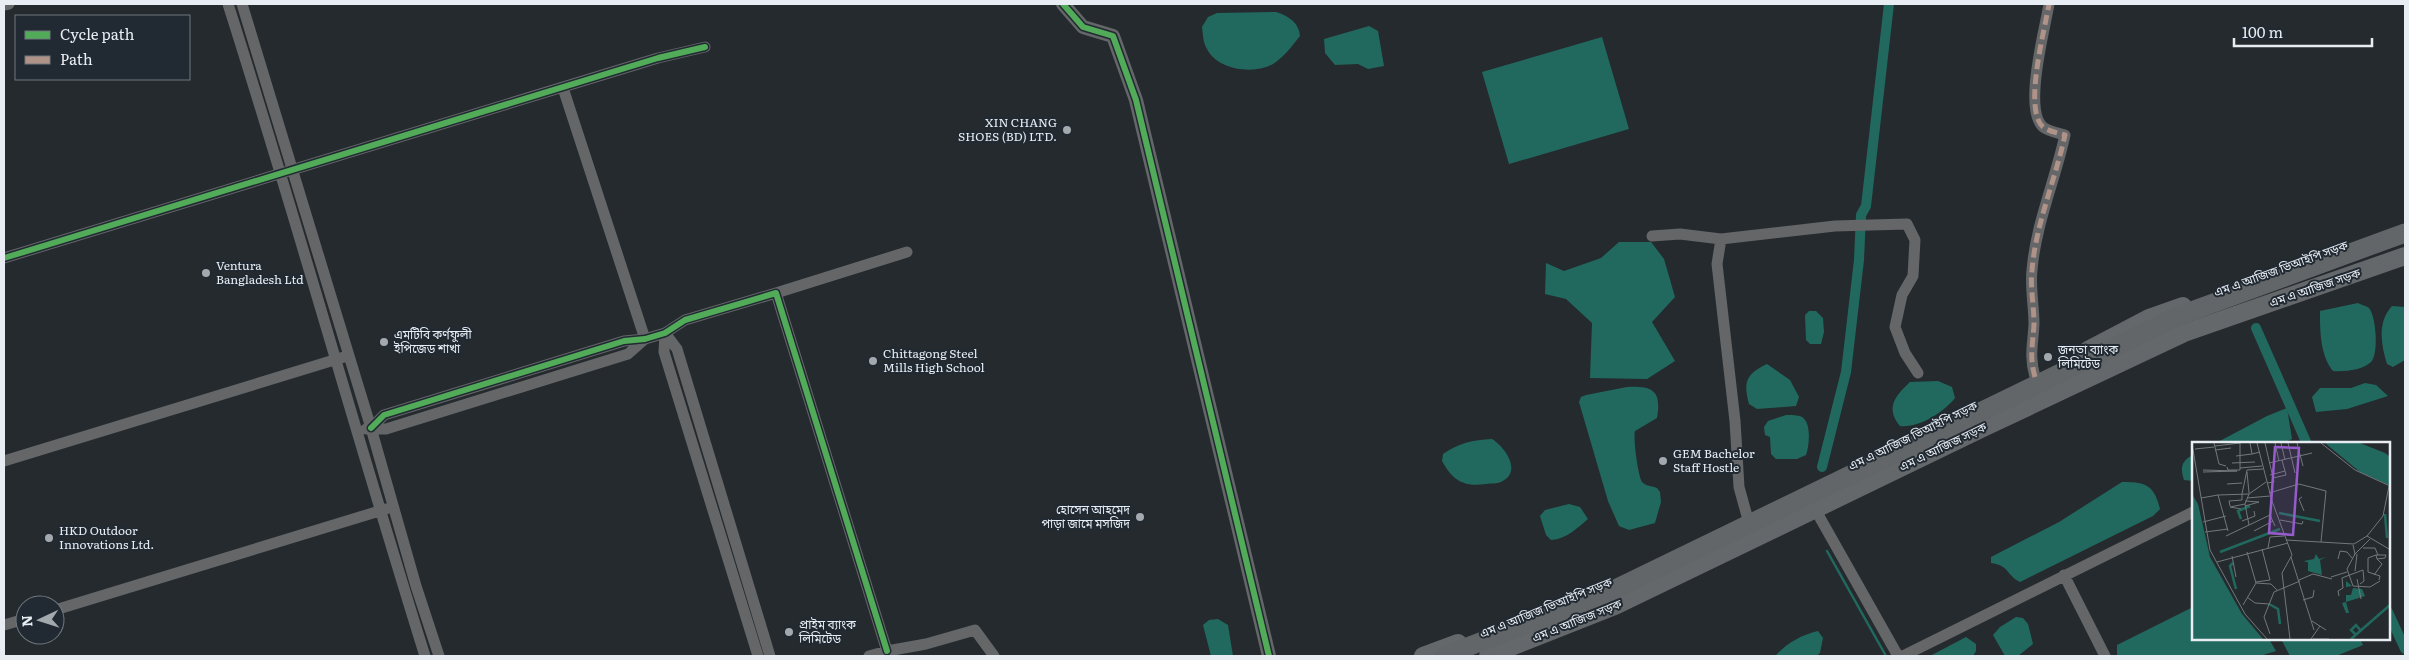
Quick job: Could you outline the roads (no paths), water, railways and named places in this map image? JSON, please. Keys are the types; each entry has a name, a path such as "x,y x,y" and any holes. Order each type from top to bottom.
{"highway":[{"path":"1444,656 1609,592 2178,316 2405,233"},
{"path":"1471,656 1614,601 2183,326 2405,244"}],"main road":[{"name":"এম এ আজিজ ভিআইপি সড়ক","path":"1423,656 1632,574 1747,516 2035,377 2149,318 2405,224"},
{"name":"এম এ আজিজ সড়ক","path":"1488,656 1616,606 2184,333 2405,256"}],"street":[{"path":"4,5 9,4"},
{"path":"228,4 287,170 349,355 392,506 439,656"},
{"path":"242,4 379,512 424,656"},
{"path":"1063,4 1083,27 1113,36 1136,100 1268,656"},
{"path":"2035,377 2030,360 2034,324 2032,270 2041,214 2059,160 2064,135 2044,128 2036,118 2034,93 2049,4"},
{"path":"4,258 658,58 705,47"},
{"path":"563,88 645,339"},
{"path":"1652,236 1680,234 1721,239 1835,226 1908,224 1916,240 1913,276 1902,296 1895,327 1904,353 1918,373"},
{"path":"1721,239 1717,264 1735,421 1739,487 1747,516"},
{"path":"358,431 371,428 384,414 624,341 645,339 665,333 686,320 907,252"},
{"path":"776,293 887,651"},
{"path":"665,333 664,352 758,656"},
{"path":"665,333 678,349 770,656"},
{"path":"4,462 349,355"},
{"path":"65,607 379,512 392,506"},
{"path":"1815,509 1898,656"},
{"path":"1903,656 2192,512"},
{"path":"2064,575 2106,656"},
{"path":"404,590 416,586"},
{"path":"869,656 926,644 975,630 994,656"}],"waterway":[{"path":"1822,467 1846,372 1859,260 1861,215 1866,206 1889,4"},
{"path":"2256,328 2306,442"},
{"path":"1827,551 1886,656"},
{"path":"2389,614 2405,649"}],"place":[{"name":"XIN CHANG SHOES (BD) LTD.","path":"1067,130"},
{"name":"Ventura Bangladesh Ltd","path":"206,273"},
{"name":"এমটিবি কর্ণফুলী ইপিজেড শাখা","path":"384,342"},
{"name":"জনতা ব্যাংক লিমিটেড","path":"2048,357"},
{"name":"Chittagong Steel Mills High School","path":"873,361"},
{"name":"GEM Bachelor Staff Hostle","path":"1663,461"},
{"name":"হোসেন আহমেদ পাড়া জামে মসজিদ","path":"1140,517"},
{"name":"HKD Outdoor Innovations Ltd.","path":"49,538"},
{"name":"প্রাইম ব্যাংক লিমিটেড","path":"789,632"}]}
